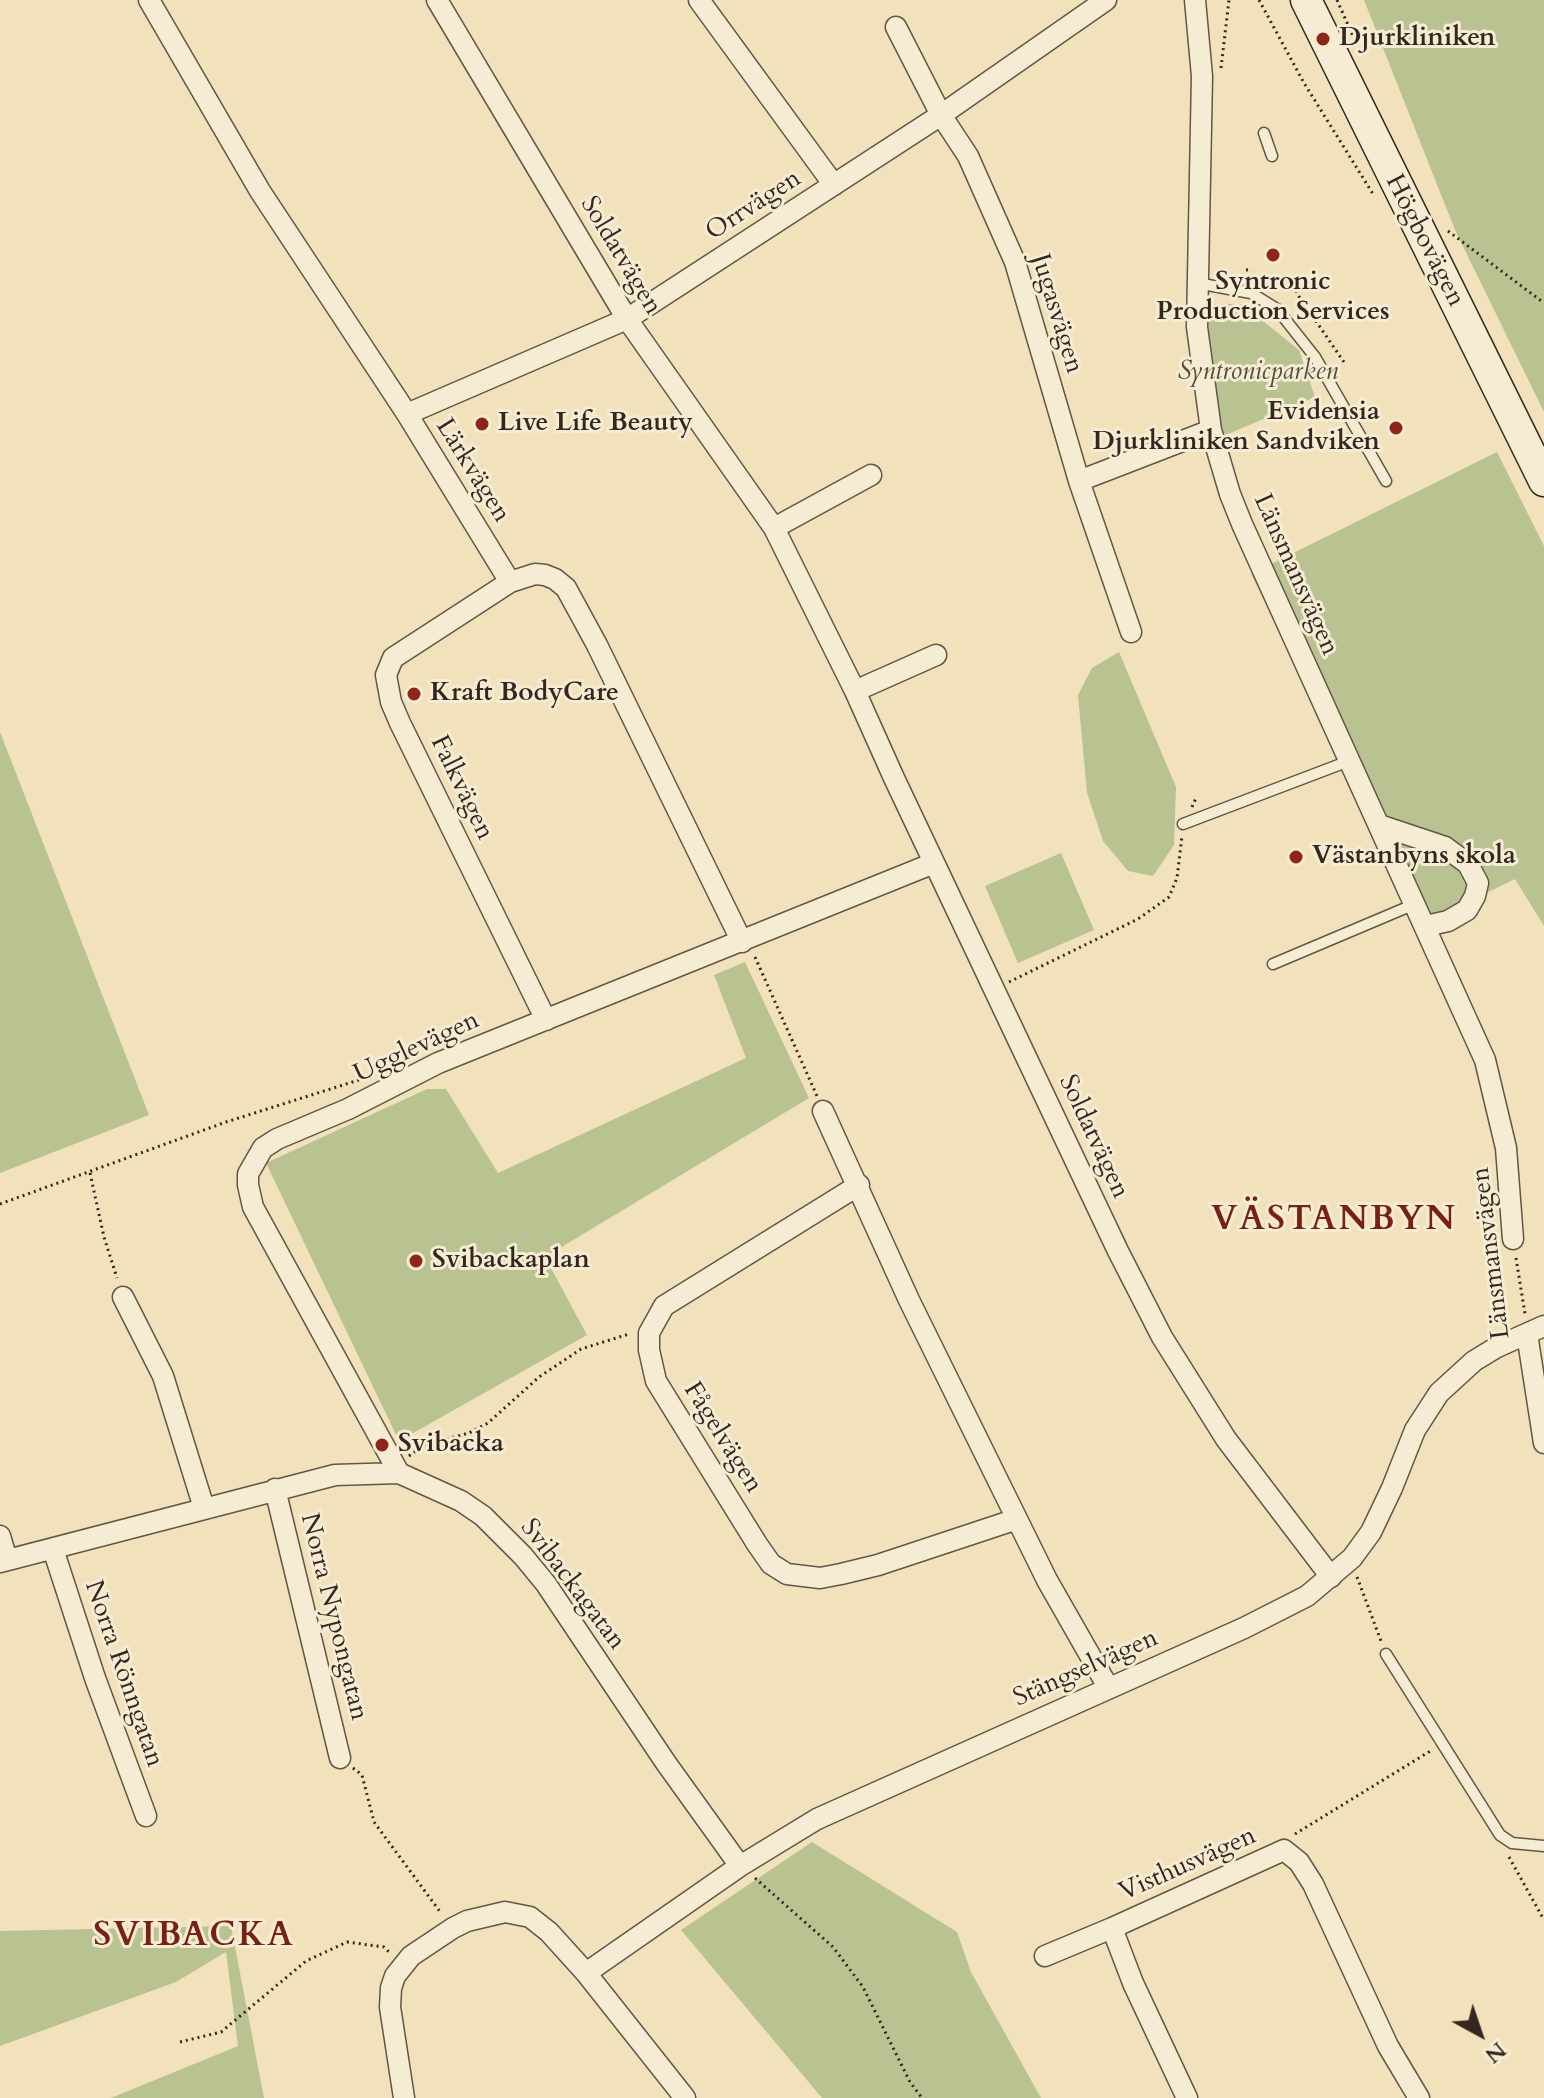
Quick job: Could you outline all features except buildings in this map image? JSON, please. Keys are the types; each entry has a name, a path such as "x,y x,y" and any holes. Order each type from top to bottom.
{"main road":[{"name":"Högbovägen","path":"1306,0 1544,481"}],"street":[{"name":"Lärkvägen","path":"149,0 260,191 407,414 510,582"},
{"name":"Soldatvägen","path":"437,0 627,319 774,528 855,691 934,863 1162,1337 1226,1439 1331,1577"},
{"path":"699,0 834,185"},
{"name":"Orrvägen","path":"407,414 627,319 941,115 1106,0"},
{"name":"Länsmansvägen","path":"1195,0 1202,87 1197,283 1199,356 1211,430 1242,524 1485,1060 1506,1148 1513,1239"},
{"name":"Jugasvägen","path":"896,27 941,115 968,156 1015,262 1079,481 1131,632"},
{"path":"1079,481 1211,430"},
{"path":"774,528 871,475"},
{"path":"510,582 535,574 545,575 566,588 745,940"},
{"name":"Falkvägen","path":"510,582 393,658 386,675 395,712 546,1020"},
{"path":"855,691 936,655"},
{"path":"1379,825 1445,847 1468,864 1478,883 1467,910 1448,921 1426,926"},
{"name":"Ugglevägen","path":"399,1473 253,1207 248,1174 263,1148 438,1063 934,863"},
{"path":"823,1111 909,1300 1047,1580 1108,1687"},
{"path":"649,1333 664,1306 679,1294 859,1185"},
{"path":"123,1297 163,1376 204,1508"},
{"name":"Länsmansvägen","path":"1535,1330 1544,1443"},
{"name":"Stängselvägen","path":"586,1973 740,1866 817,1819 1288,1607 1331,1577 1361,1548 1371,1532 1415,1430 1439,1393 1474,1361 1535,1330"},
{"name":"Fågelvägen","path":"649,1333 649,1350 656,1381 757,1544 771,1564 787,1574 820,1578 841,1574 878,1565 1017,1519"},
{"name":"Svibackagatan","path":"4,1561 335,1475 399,1473 461,1501 483,1516 523,1556 546,1584 666,1763 740,1866"},
{"name":"Norra Nypongatan","path":"275,1489 340,1758"},
{"path":"0,1536 4,1561"},
{"name":"Norra Rönngatan","path":"53,1549 95,1678 146,1816"},
{"name":"Visthusvägen","path":"1187,2098 1133,1983 1112,1928 1284,1850 1299,1862 1313,1884 1388,2046 1419,2098"},
{"path":"404,2098 390,2007 391,1988 403,1964 423,1947 467,1921 495,1912 530,1917 549,1932 586,1973 685,2098"},
{"path":"1045,1956 1112,1928"}],"lane":[{"path":"1264,133 1272,156"},
{"path":"1197,283 1251,293 1266,300 1290,322 1321,366 1386,481"},
{"path":"1183,824 1349,761"},
{"path":"1273,964 1415,904"},
{"path":"1386,1654 1500,1835 1512,1843 1544,1846"}],"path":[{"path":"1202,87 1219,86 1229,0"},
{"path":"1259,0 1304,83 1375,196"},
{"path":"1435,264 1447,230 1544,303"},
{"path":"1294,285 1346,365"},
{"path":"995,989 1138,919 1169,897 1177,878 1183,824 1196,798"},
{"path":"745,940 823,1111"},
{"path":"0,1204 226,1122 369,1076"},
{"path":"90,1173 104,1237 123,1297"},
{"name":"Länsmansvägen","path":"1513,1239 1535,1330"},
{"path":"399,1473 410,1455 424,1445 469,1433 488,1423 539,1377 581,1349 635,1333 649,1333"},
{"path":"1284,1850 1295,1835 1441,1744"},
{"path":"340,1758 362,1775 374,1822 453,1928"},
{"path":"1500,1835 1503,1847 1544,1920"},
{"path":"740,1866 833,1947 863,1987 910,2082 922,2098"},
{"path":"180,2042 221,2032 306,1961 347,1942 384,1947 403,1964"}],"green space":[{"path":"1364,0 1544,0 1544,412 1455,230"},
{"name":"Syntronicparken","path":"1206,304 1242,304 1299,350 1315,397 1221,437"},
{"path":"1497,452 1544,546 1544,926 1515,879 1417,927 1344,759 1251,574"},
{"path":"1119,652 1176,787 1174,845 1153,876 1128,871 1103,841 1087,793 1078,695 1092,668"},
{"path":"0,732 149,1115 0,1173"},
{"path":"1061,853 1094,930 1018,963 985,886"},
{"path":"745,962 809,1098 545,1257 587,1335 399,1441 266,1163 427,1089 446,1089 498,1173 746,1058 714,975"},
{"path":"812,1842 957,1932 971,1972 1041,2098 822,2098 681,1930"},
{"path":"231,1926 264,2098 111,2098 238,2046 226,1952 176,1982 0,2046 0,1931"}],"place":[{"name":"Djurkliniken","path":"1323,39"},
{"name":"Syntronic Production Services","path":"1273,255"},
{"name":"Live Life Beauty","path":"482,424"},
{"name":"Evidensia Djurkliniken Sandviken","path":"1396,428"},
{"name":"Kraft BodyCare","path":"414,694"},
{"name":"Västanbyns skola","path":"1296,857"},
{"name":"Svibackaplan","path":"416,1261"},
{"name":"Svibacka","path":"382,1445"}],"district":[{"name":"VÄSTANBYN","path":"1334,1221"},
{"name":"SVIBACKA","path":"194,1937"}]}
